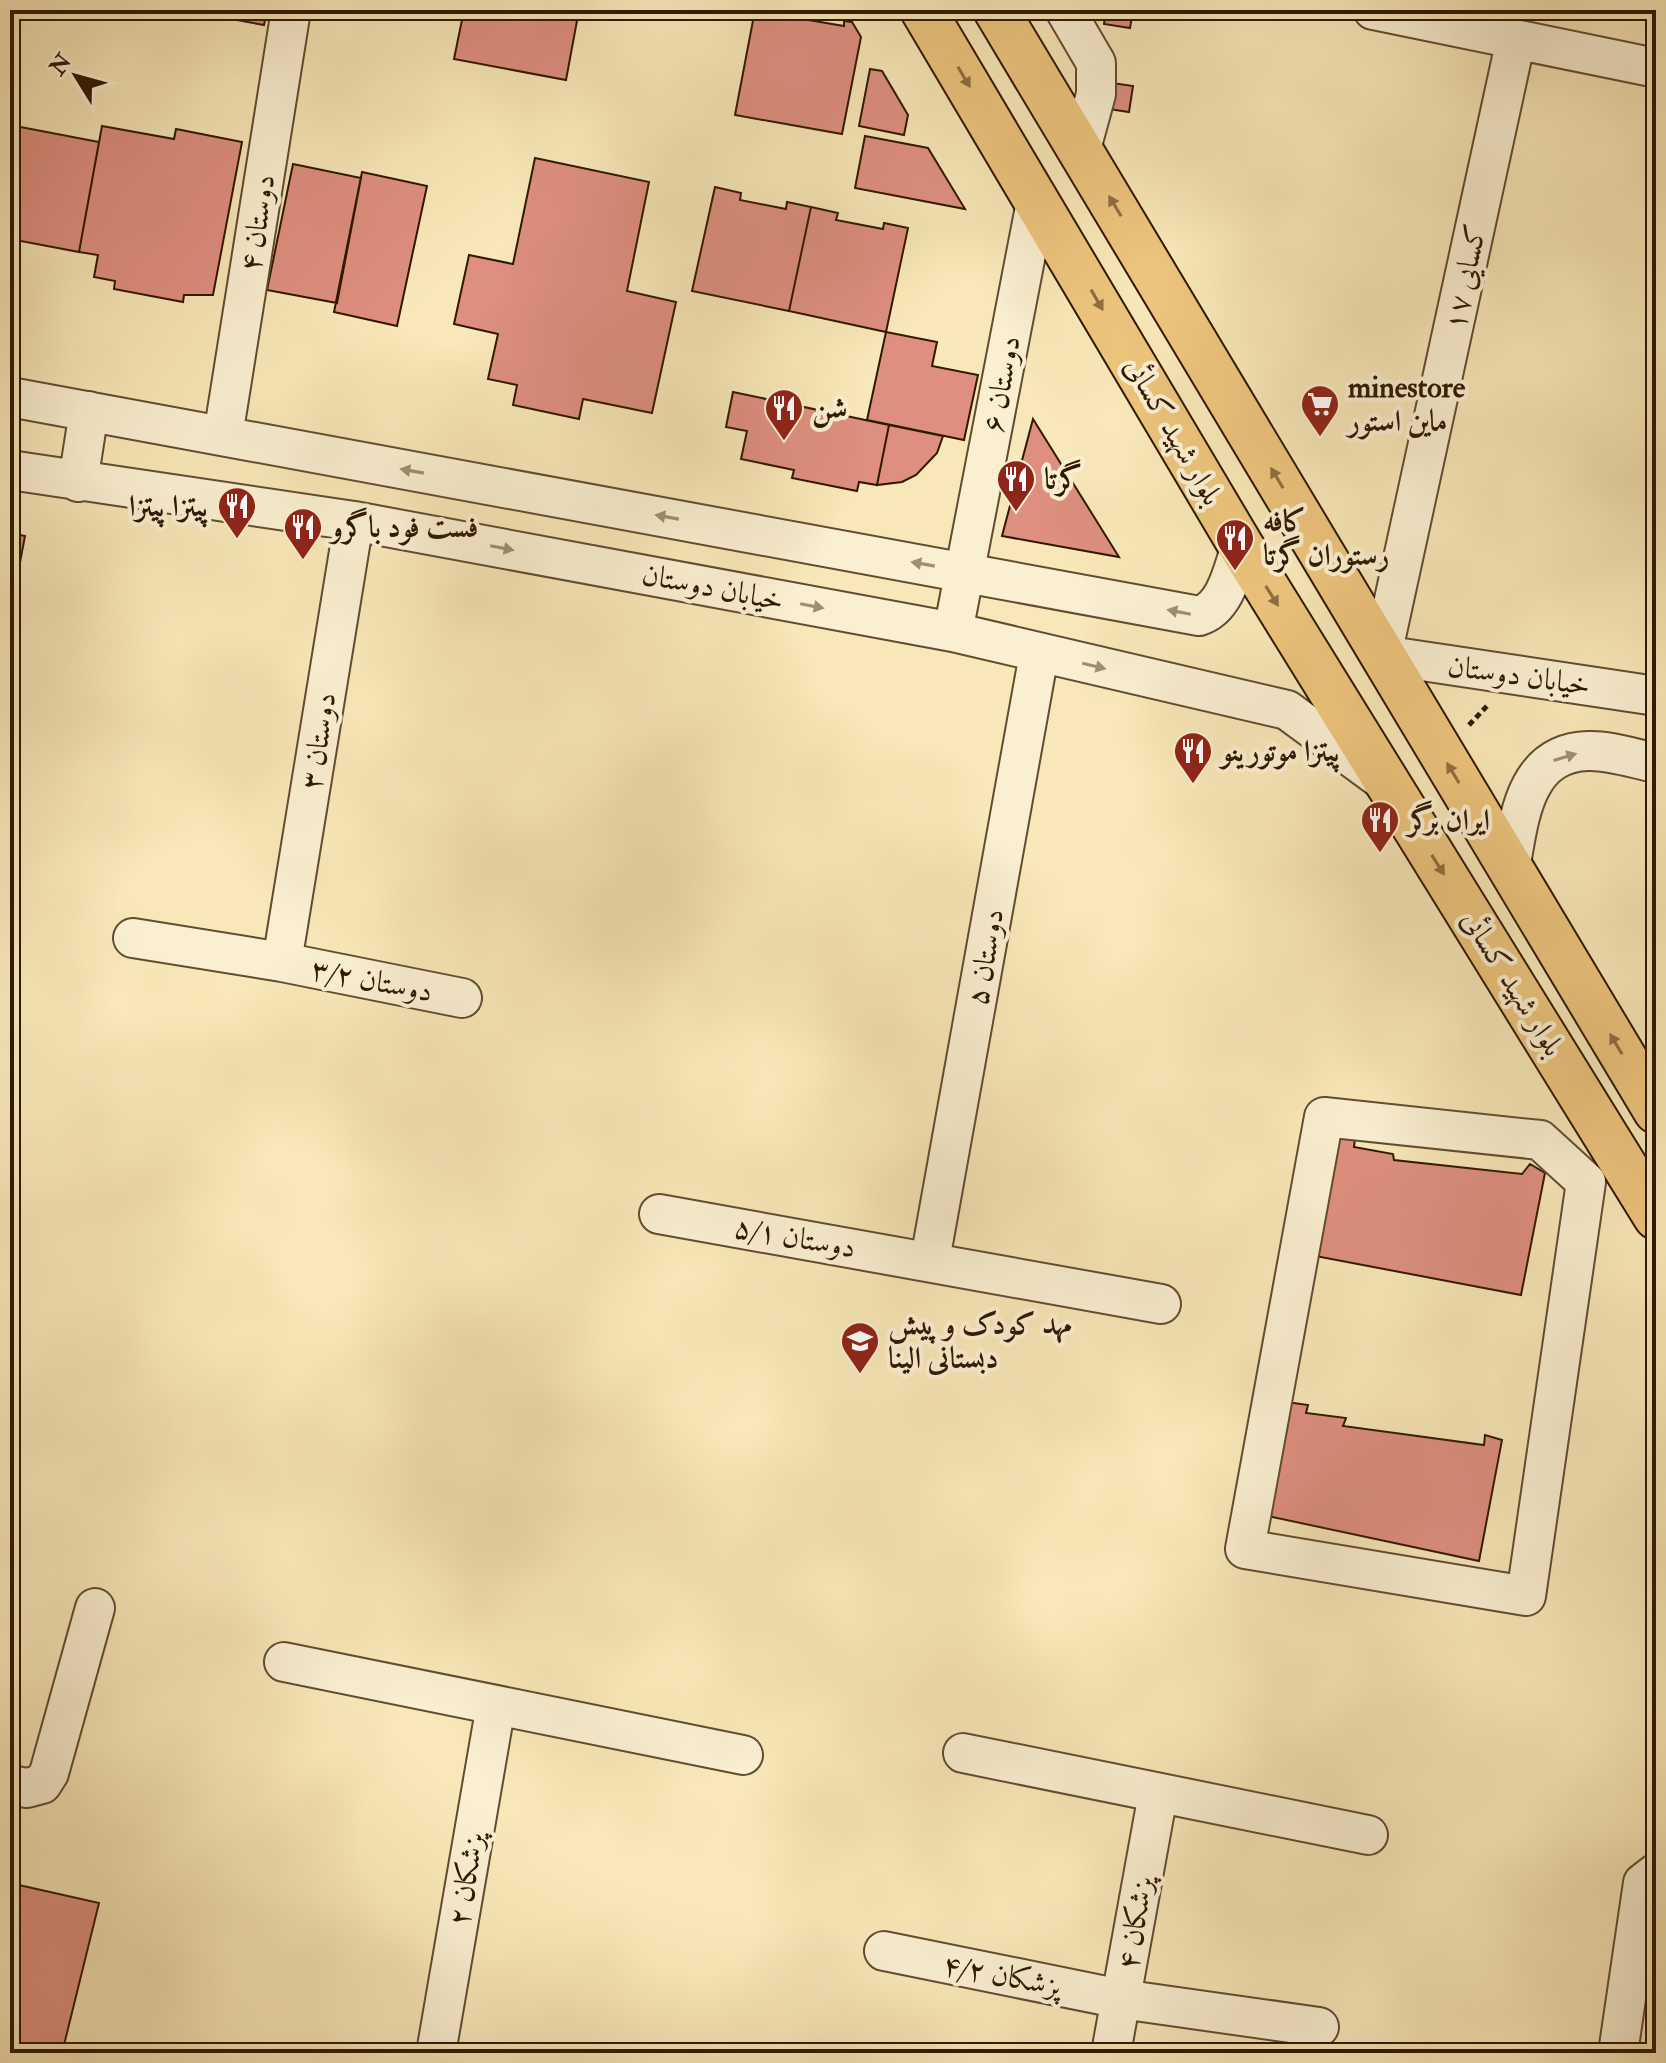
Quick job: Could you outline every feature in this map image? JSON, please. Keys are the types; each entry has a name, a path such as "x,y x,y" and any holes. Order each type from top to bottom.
{"main road":[{"name":"بلوار شهید کسائی","path":"923,10 1037,197 1241,546 1589,1103 1656,1217"},
{"name":"بلوار شهید کسائی","path":"996,10 1656,1111"}],"street":[{"name":"۴ دوستان","path":"223,436 291,10"},
{"path":"1065,10 1096,63 1096,94 1081,149"},
{"path":"1373,10 1656,68"},
{"name":"۱۷ کسایی","path":"1382,655 1516,39"},
{"name":"۶ دوستان","path":"953,632 1037,197"},
{"name":"خیابان دوستان","path":"10,397 1199,616 1215,606 1228,584 1241,546"},
{"path":"78,482 89,411"},
{"name":"خیابان دوستان","path":"10,470 354,521 953,632 1287,710 1388,785"},
{"name":"۳ دوستان","path":"282,962 354,521"},
{"name":"۵ دوستان","path":"930,1260 1039,654"},
{"name":"خیابان دوستان","path":"1382,655 1656,696"},
{"path":"1510,869 1525,793 1555,758 1588,751 1656,763"},
{"name":"۳/۲ دوستان","path":"133,938 282,962 462,998"},
{"path":"1540,1140 1586,1182 1526,1596 1245,1549 1324,1117 1540,1140 1589,1103"},
{"name":"۵/۱ دوستان","path":"659,1214 930,1260 1161,1304"},
{"path":"26,1785 49,1773 95,1608"},
{"path":"284,1662 743,1755"},
{"name":"۲ پزشکان","path":"436,2053 496,1705"},
{"path":"963,1753 1368,1835"},
{"name":"۴ پزشکان","path":"1111,2053 1158,1794"},
{"path":"1618,2053 1643,1883 1656,1873"},
{"name":"۴/۲ پزشکان","path":"884,1951 1121,1999 1319,2027"}],"building":[{"path":"182,10 267,10 264,25"},
{"path":"332,10 363,10 362,16"},
{"path":"464,10 579,10 566,80 454,59"},
{"path":"755,10 774,10 773,14 844,26 844,21 852,22 861,37 842,134 735,115"},
{"path":"1106,10 1133,10 1130,28 1104,24"},
{"path":"870,69 882,71 908,115 904,135 859,126"},
{"path":"1106,82 1133,86 1129,112 1102,108"},
{"path":"10,125 99,142 79,252 10,239"},
{"path":"102,126 174,139 176,129 242,142 213,295 184,295 183,302 114,289 115,281 94,277 98,255 79,252"},
{"path":"865,136 928,148 965,209 855,188"},
{"path":"535,158 649,182 627,291 676,302 652,413 583,399 579,419 513,405 517,385 488,379 498,334 454,324 469,255 513,264"},
{"path":"293,164 361,178 337,303 267,290"},
{"path":"362,172 427,186 397,326 334,312"},
{"path":"715,187 741,193 740,200 786,209 787,202 811,207 789,311 692,291"},
{"path":"811,207 838,213 836,220 883,229 884,223 908,228 886,332 789,311"},
{"path":"886,332 937,342 932,366 978,375 964,440 867,420"},
{"path":"733,392 889,425 877,485 859,482 857,491 792,478 794,470 741,459 747,431 726,427"},
{"path":"1033,419 1119,557 1002,536"},
{"path":"889,425 943,436 937,453 916,475 902,482 877,485"},
{"path":"10,533 25,536 14,594 10,593"},
{"path":"1335,1134 1355,1139 1354,1147 1393,1154 1394,1160 1522,1174 1530,1164 1545,1173 1521,1295 1310,1255"},
{"path":"1287,1402 1308,1405 1306,1413 1346,1418 1343,1426 1484,1445 1485,1435 1502,1440 1479,1561 1263,1515"},
{"path":"10,1883 99,1903 62,2053 10,2053"}],"place":[{"name":"minestore ماین استور","path":"1320,438"},
{"name":"شن","path":"784,442"},
{"name":"گرتا","path":"1016,513"},
{"name":"پیتزا پیتزا","path":"237,540"},
{"name":"فست فود باگرو","path":"303,561"},
{"name":"کافه رستوران گرتا","path":"1235,572"},
{"name":"پیتزا موتورینو","path":"1193,785"},
{"name":"ایران برگر","path":"1380,854"},
{"name":"مهد کودک و پیش دبستانی الینا","path":"860,1375"}]}
